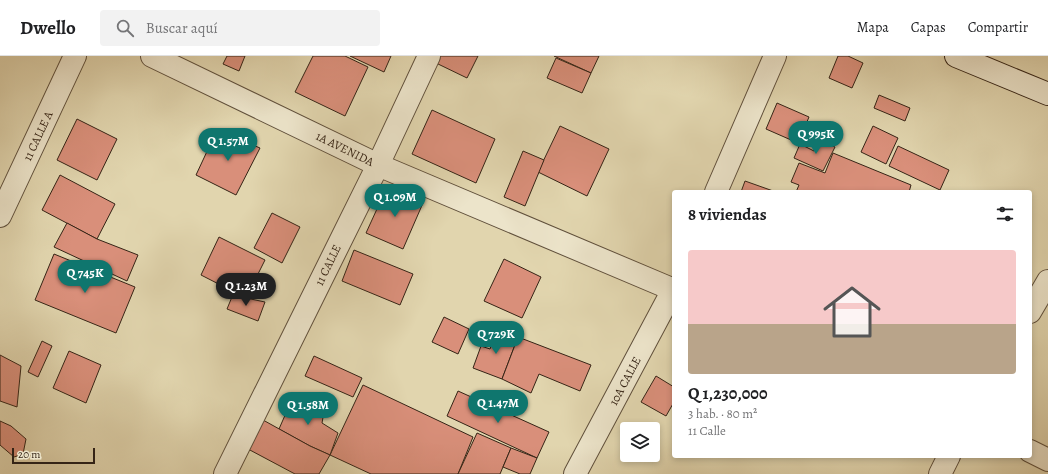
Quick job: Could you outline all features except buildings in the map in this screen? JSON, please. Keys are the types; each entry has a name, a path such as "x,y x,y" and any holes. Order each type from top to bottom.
{"street":[{"name":"11 CALLE A","path":"0,216 76,56"},
{"name":"1A AVENIDA","path":"152,56 378,165 672,288"},
{"name":"11 CALLE","path":"225,474 378,165 429,56"},
{"path":"717,190 775,56"},
{"path":"956,56 1048,94"},
{"path":"1032,309 1048,281"},
{"name":"10A CALLE","path":"575,474 672,293"},
{"path":"1032,452 1048,460"},
{"path":"940,474 948,458"}]}
